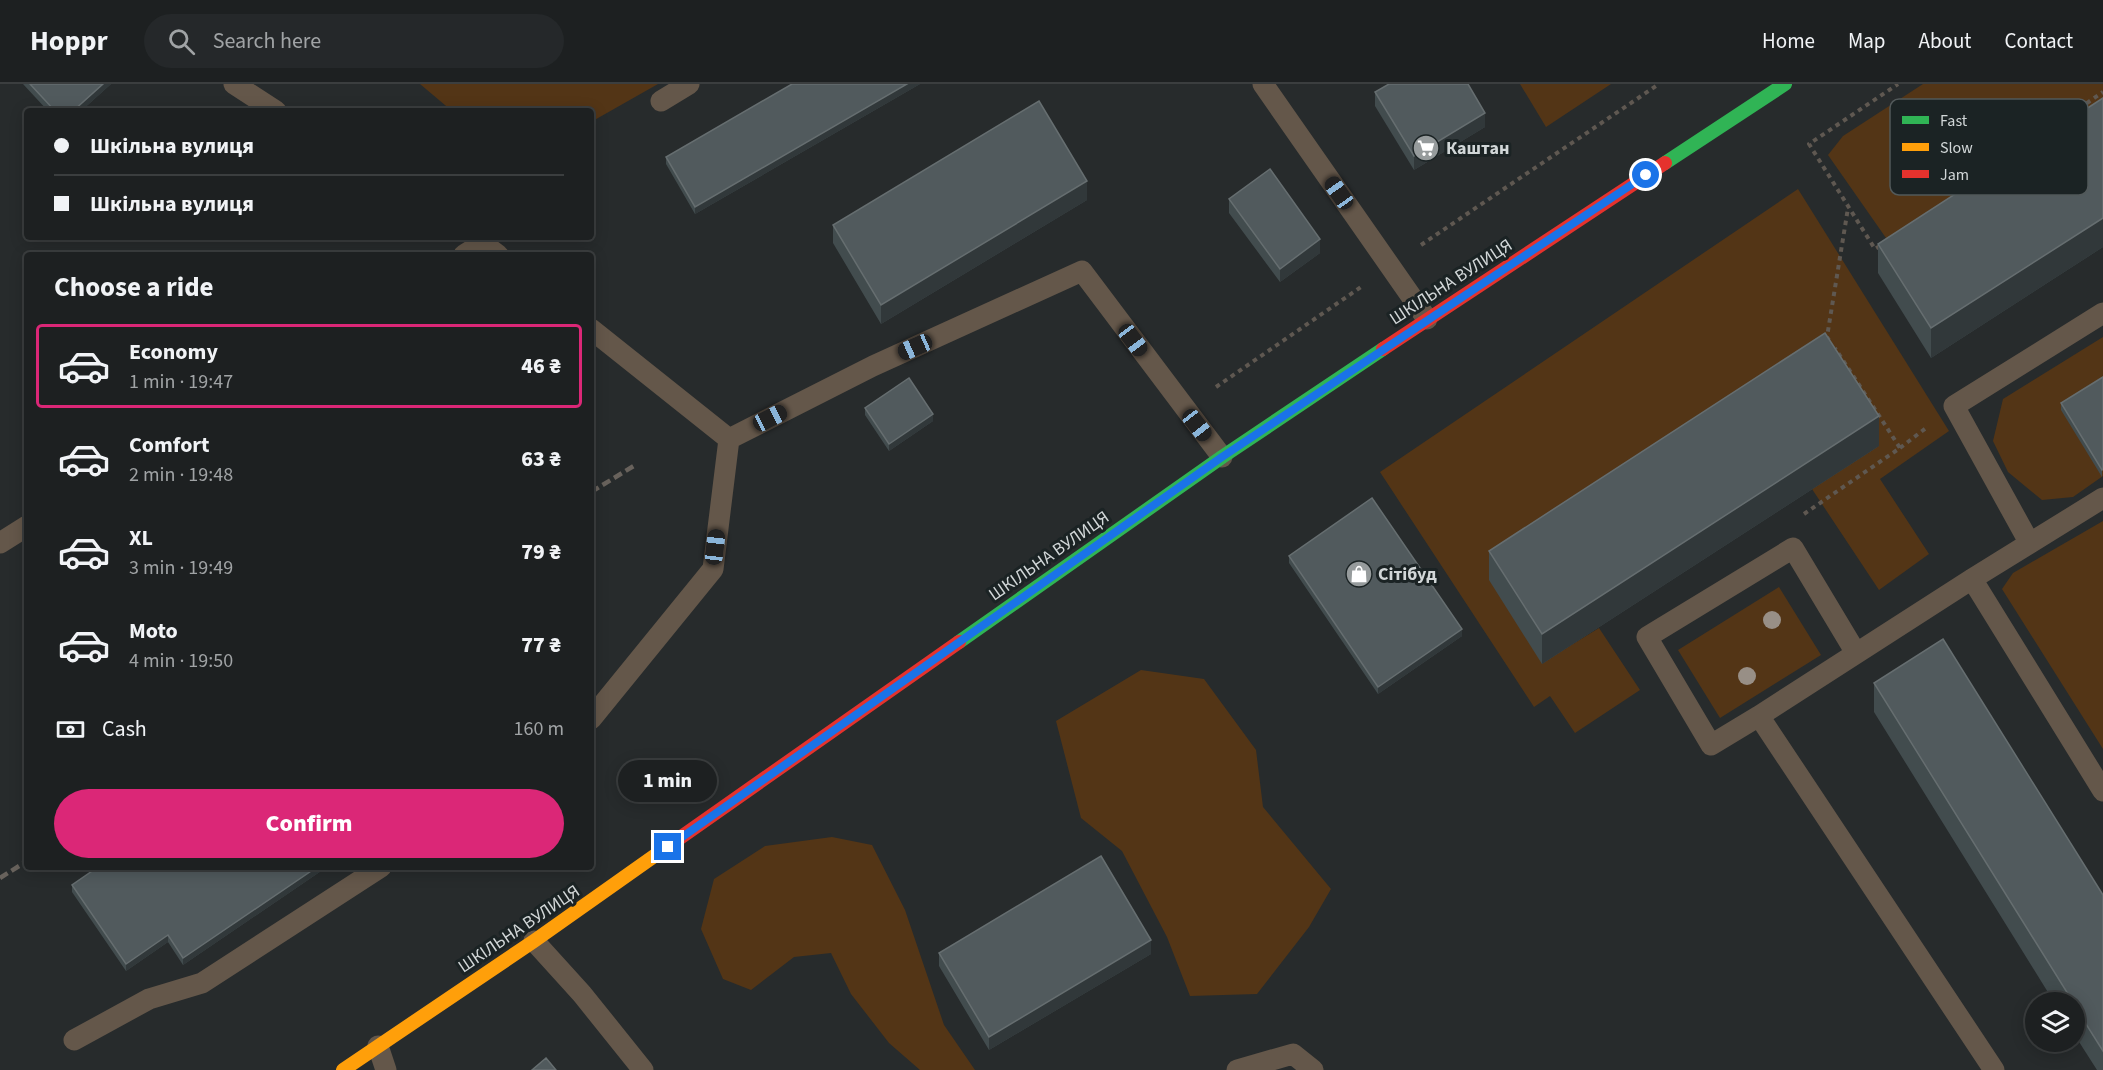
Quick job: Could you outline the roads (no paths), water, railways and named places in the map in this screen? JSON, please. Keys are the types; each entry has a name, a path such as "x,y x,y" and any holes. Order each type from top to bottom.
{"main road":[{"name":"ШКІЛЬНА ВУЛИЦЯ","path":"342,1070 534,941 1222,457 1427,319 1785,84"}],"lane":[{"path":"234,84 271,108"},
{"path":"661,100 689,84"},
{"path":"1263,84 1427,319"},
{"path":"470,252 485,245"},
{"path":"729,440 873,366 1082,271 1222,457"},
{"path":"2029,542 1954,406 2103,314"},
{"path":"594,331 729,440"},
{"path":"594,714 712,569 729,440"},
{"path":"1856,653 1793,548 1647,638 1711,745 1759,716 2029,542 2103,498"},
{"path":"0,543 24,528"},
{"path":"1972,579 2103,791"},
{"path":"1759,716 1994,1070"},
{"path":"74,1040 149,999 202,983 376,870"},
{"path":"534,941 582,994 643,1070"},
{"path":"378,1046 386,1070"},
{"path":"1236,1070 1293,1054 1313,1070"}],"railway":[{"path":"594,490 637,464"},
{"path":"0,878 24,863"}],"place":[{"name":"Каштан","path":"1426,148"},
{"name":"Сітібуд","path":"1359,574"}]}
